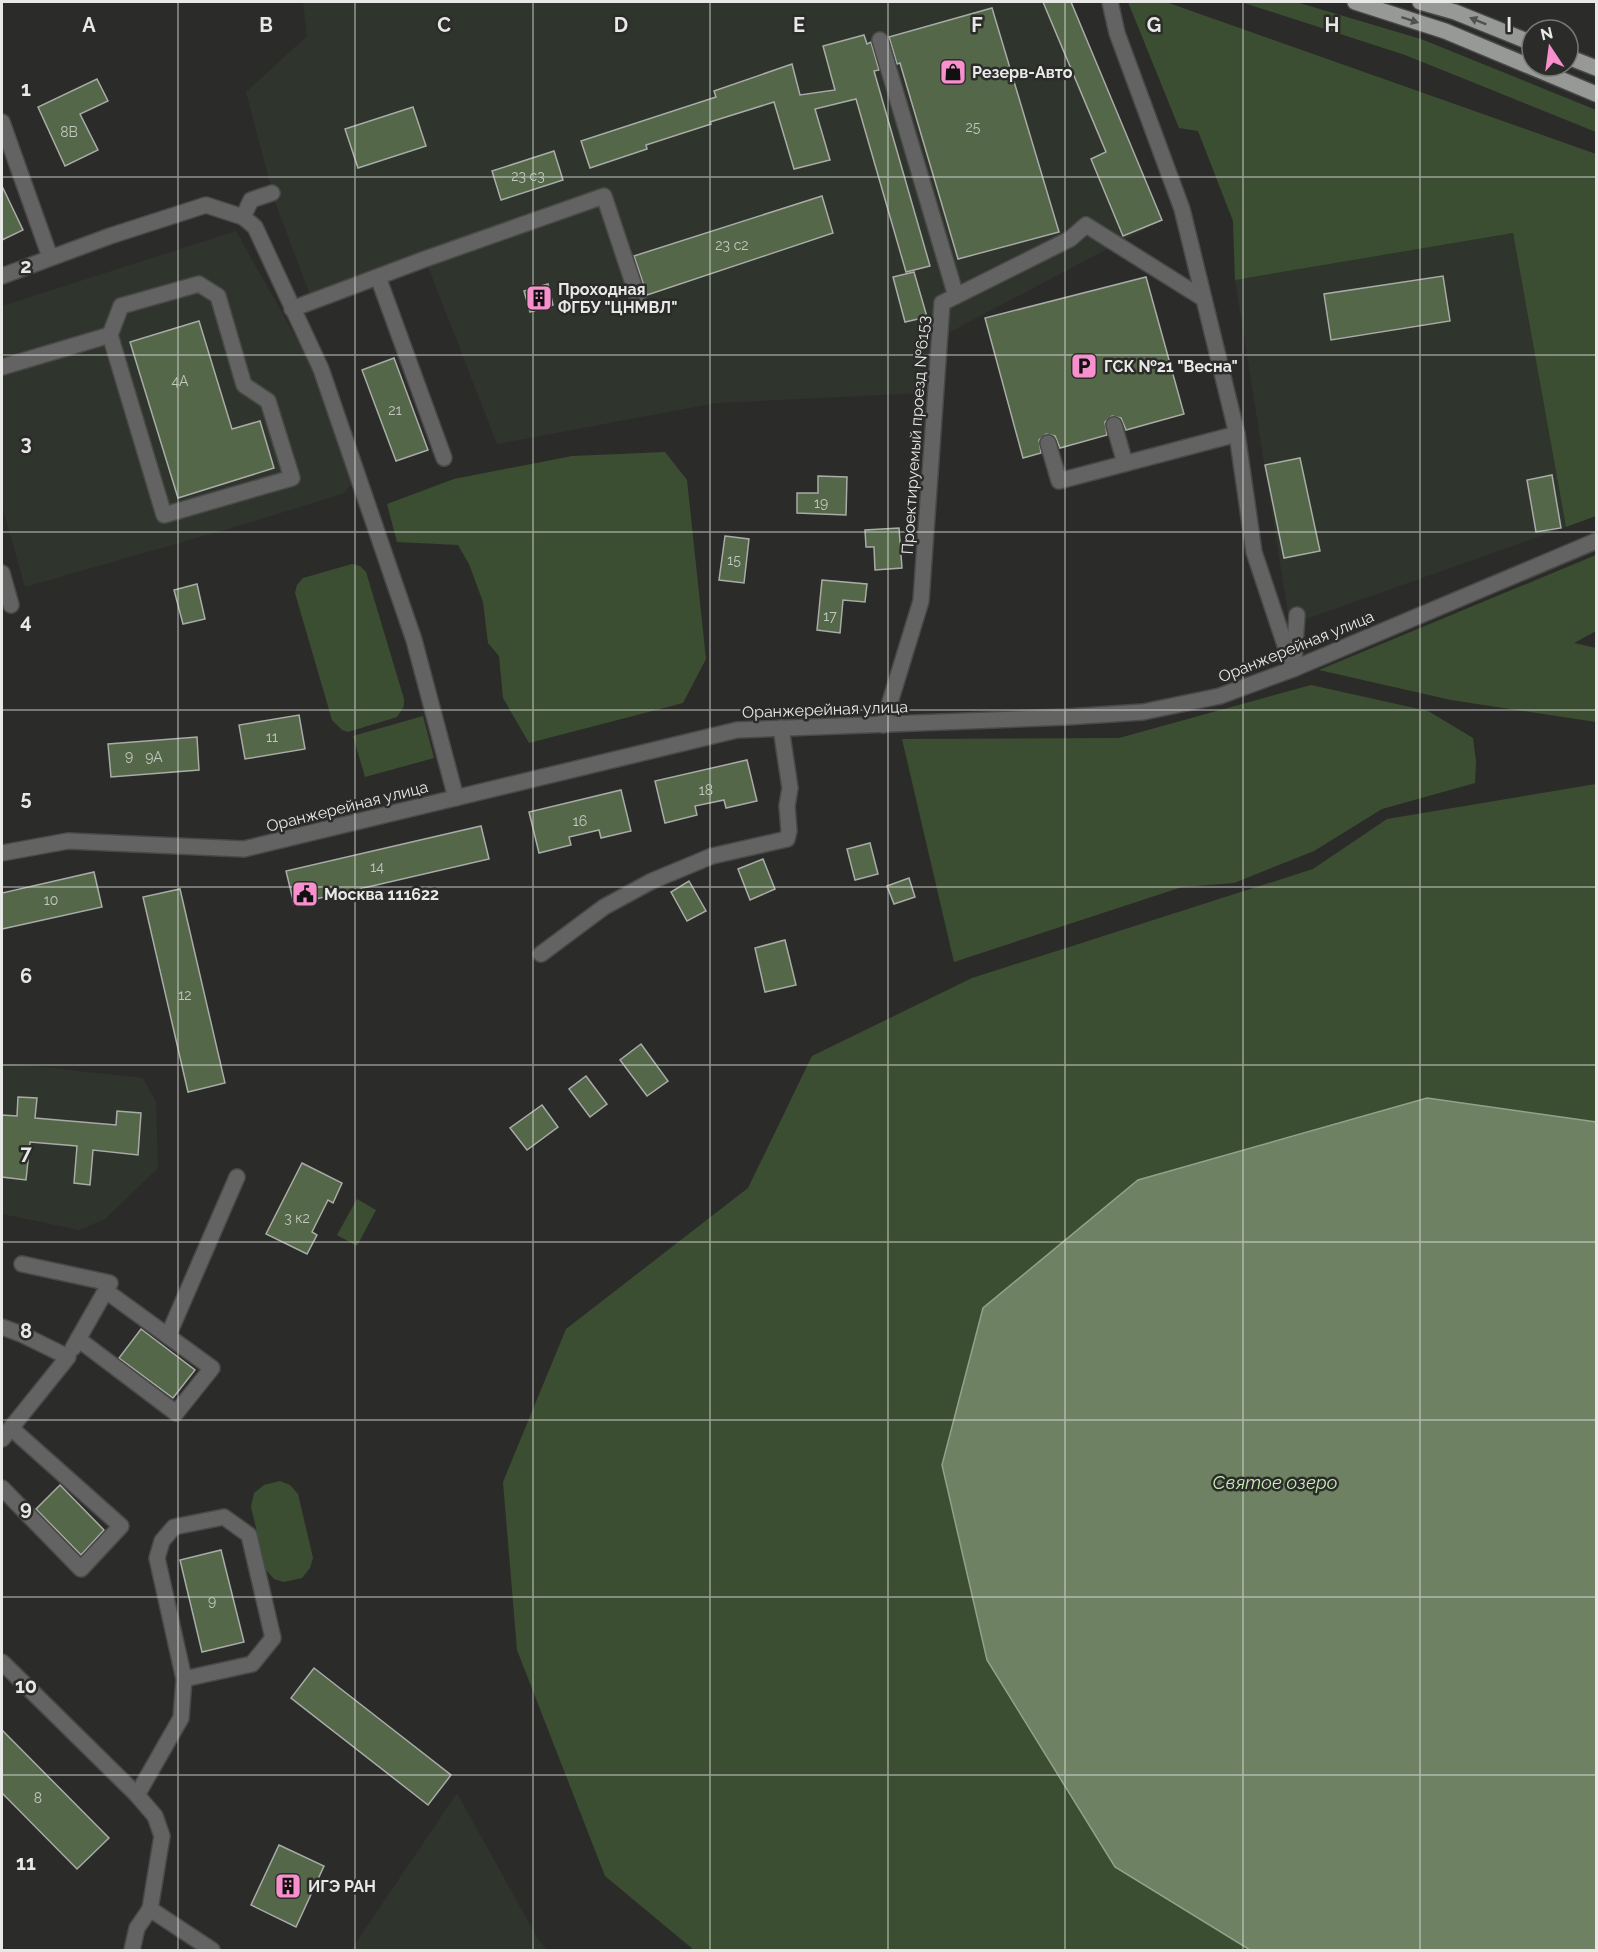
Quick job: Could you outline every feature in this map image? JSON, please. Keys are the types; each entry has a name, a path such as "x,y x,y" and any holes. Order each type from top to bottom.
{"main road":[{"path":"1355,2 1445,31 1596,94"},
{"path":"1420,2 1455,12 1520,38"},
{"path":"1580,62 1596,68"}],"street":[{"path":"1110,2 1117,33 1182,208 1237,434 1254,552 1293,669"},
{"path":"880,40 956,296"},
{"path":"2,122 50,257"},
{"path":"243,217 252,200 272,193"},
{"path":"292,309 604,196 640,304"},
{"path":"2,276 110,236 206,206 243,217 255,227 321,369 414,640 456,798"},
{"name":"Проектируемый проезд №6153","path":"883,724 921,601 942,303 1070,239 1086,225 1204,299"},
{"path":"378,277 444,458"},
{"path":"199,284 218,296 244,385 268,400 292,478 164,515 110,335 121,306 199,284"},
{"path":"2,367 110,335"},
{"path":"1114,425 1125,463"},
{"path":"1048,443 1059,481 1237,434"},
{"name":"Оранжерейная улица","path":"2,853 68,842 244,849 737,730 1143,712 1220,696 1293,669 1596,541"},
{"path":"2,573 11,605"},
{"path":"1293,669 1297,615"},
{"path":"541,954 604,907 652,881 712,856 787,839 789,831 787,806 790,788 781,728"},
{"path":"168,1336 237,1177"},
{"path":"2,1488 81,1569 121,1526 6,1434 68,1357 110,1282 22,1264"},
{"path":"78,1340 176,1413 212,1368 106,1291"},
{"path":"2,1327 68,1357"},
{"path":"137,1795 181,1718 184,1679 157,1558 162,1541 174,1527 224,1517 249,1534 273,1638 252,1664 184,1679"},
{"path":"2,1662 137,1795 155,1816 162,1836 150,1909 137,1928 132,1950"},
{"path":"150,1909 212,1950"}],"shaded area":[{"path":"303,2 1071,2 1162,220 950,332 922,393 716,403 497,444 425,259 310,295 275,202 246,92 307,36"},
{"path":"1128,2 1166,2 1596,154 1596,516 1566,527 1513,233 1235,280 1233,221 1198,131 1179,128"},
{"path":"1241,2 1296,2 1421,39 1596,110 1596,132 1405,55"},
{"path":"236,231 316,373 353,480 345,493 25,587 2,506 2,306"},
{"path":"1513,233 1566,527 1309,618 1288,613 1235,280"},
{"path":"665,452 687,480 706,659 683,703 529,743 503,698 499,656 488,643 483,602 469,564 458,545 397,542 387,504 454,479 572,456"},
{"path":"1596,555 1596,631 1574,643 1596,648 1596,722 1451,700 1319,670"},
{"path":"352,564 360,566 366,572 404,699 404,706 397,717 348,732 342,730 332,720 295,593 297,585 303,578"},
{"path":"1311,685 1428,711 1473,738 1476,761 1475,783 1382,809 1314,851 1234,883 1182,887 954,962 902,739 1119,738"},
{"path":"423,716 434,758 365,777 353,736"},
{"path":"1596,784 1596,1122 1427,1098 1138,1180 983,1308 1115,1867 1250,1950 694,1950 605,1876 517,1650 503,1482 566,1329 748,1188 812,1056 972,978 1313,869 1387,819"},
{"path":"14,1064 143,1078 156,1102 158,1168 105,1219 79,1230 2,1214 2,1065"},
{"path":"357,1199 376,1210 357,1246 337,1235"},
{"path":"280,1481 290,1485 298,1494 313,1558 310,1568 302,1578 284,1582 274,1579 266,1570 251,1507 254,1493 264,1485"},
{"path":"457,1793 538,1939 547,1950 351,1950"}],"water":[{"name":"Святое озеро","path":"1427,1098 1596,1122 1596,1950 1250,1950 1115,1867 987,1660 942,1465 983,1308 1138,1180"}],"building":[{"path":"1043,2 1071,2 1162,220 1123,236 1091,159 1106,152"},
{"path":"992,8 1059,232 958,259 900,63 897,64 889,37"},
{"path":"864,35 867,44 871,42 879,70 874,71 930,266 906,272 856,99 815,109 830,160 794,169 774,102 710,122 711,124 646,145 647,149 590,168 581,141 716,97 714,91 792,64 800,95 835,90 823,46"},
{"path":"97,79 108,101 80,114 98,150 65,166 38,107"},
{"path":"413,107 426,146 358,168 345,129"},
{"path":"554,151 563,180 501,200 492,171"},
{"path":"2,186 23,230 2,240"},
{"path":"822,196 833,233 647,295 634,256"},
{"path":"914,272 927,317 905,322 893,277"},
{"path":"1443,276 1450,321 1331,340 1324,294"},
{"name":"ГСК №21 \"Весна\"","path":"1146,277 1184,414 1126,430 1121,418 1112,416 1105,422 1107,435 1060,448 1055,436 1046,434 1039,440 1041,453 1023,458 985,318"},
{"name":"Проходная ФГБУ \"ЦНМВЛ\"","path":"548,284 553,305 530,312 524,291"},
{"path":"199,321 232,429 260,421 274,468 178,498 130,342"},
{"path":"394,358 428,450 396,461 362,370"},
{"path":"1300,458 1320,551 1284,558 1265,465"},
{"path":"1552,475 1561,528 1536,532 1527,480"},
{"path":"818,476 847,477 846,515 797,513 797,493 818,493"},
{"path":"899,528 902,568 875,570 874,547 866,547 865,530"},
{"path":"725,536 749,539 744,583 719,580"},
{"path":"822,580 867,584 865,602 843,600 840,633 817,630"},
{"path":"197,584 205,619 183,624 174,590"},
{"path":"299,715 305,749 245,759 239,725"},
{"path":"197,737 199,770 111,777 108,744"},
{"path":"747,760 757,801 726,808 724,800 695,806 697,815 665,823 655,781"},
{"path":"621,790 631,831 601,838 599,830 569,837 571,845 539,853 529,812"},
{"path":"481,826 489,859 294,904 286,871"},
{"path":"870,843 878,874 855,880 847,849"},
{"path":"763,859 775,889 750,900 738,869"},
{"path":"94,872 102,907 2,929 2,893"},
{"path":"909,878 915,897 894,904 887,886"},
{"path":"689,881 706,911 687,921 671,892"},
{"path":"180,889 225,1083 188,1092 143,897"},
{"path":"785,940 796,985 765,992 755,948"},
{"path":"641,1044 668,1081 647,1096 620,1060"},
{"path":"586,1076 607,1104 590,1117 569,1089"},
{"path":"18,1097 37,1098 35,1118 116,1125 117,1111 141,1113 138,1155 93,1150 90,1185 74,1183 77,1146 30,1142 26,1180 2,1177 2,1115 17,1116"},
{"path":"542,1105 558,1127 527,1150 510,1128"},
{"path":"302,1163 342,1183 333,1203 328,1200 312,1232 317,1235 307,1254 266,1234"},
{"path":"141,1329 195,1370 173,1398 119,1358"},
{"path":"60,1485 104,1530 81,1555 36,1509"},
{"path":"221,1550 244,1642 202,1652 180,1560"},
{"path":"314,1668 451,1775 428,1805 291,1698"},
{"path":"2,1730 109,1838 77,1869 2,1793"},
{"name":"ИГЭ РАН","path":"279,1845 324,1866 296,1927 251,1905"}],"place":[{"name":"Резерв-Авто","path":"953,72"},
{"name":"Проходная ФГБУ \"ЦНМВЛ\"","path":"539,298"},
{"name":"ГСК №21 \"Весна\"","path":"1084,366"},
{"name":"Москва 111622","path":"305,894"},
{"name":"ИГЭ РАН","path":"288,1886"}]}
